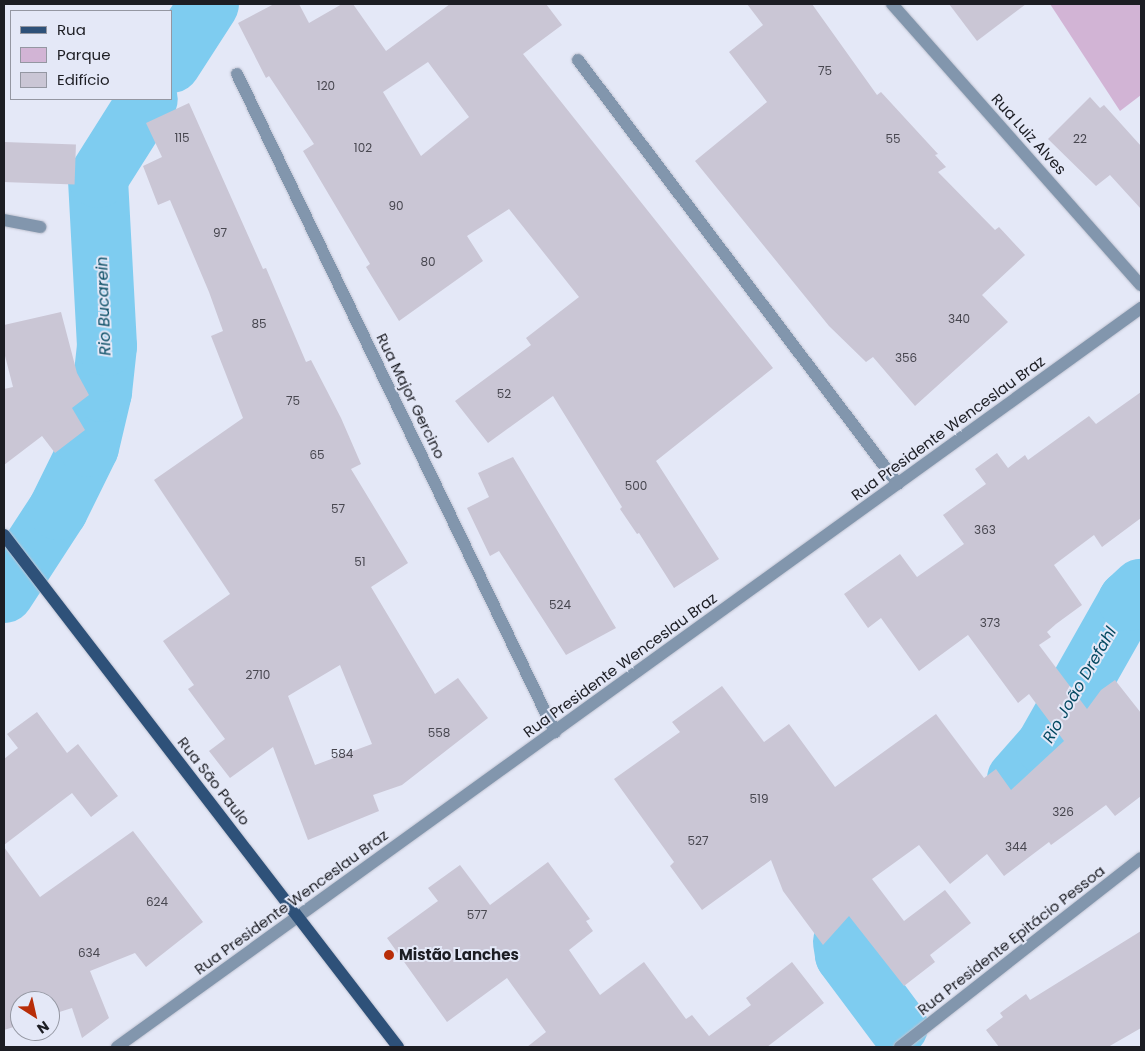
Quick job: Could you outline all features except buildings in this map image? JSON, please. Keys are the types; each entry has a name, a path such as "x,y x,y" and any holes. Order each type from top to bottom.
{"main road":[{"name":"Rua São Paulo","path":"4,537 398,1047"}],"street":[{"name":"Rua Luiz Alves","path":"892,4 1141,285"},
{"path":"578,60 898,484"},
{"name":"Rua Major Gercino","path":"237,74 555,732"},
{"path":"4,220 40,227"},
{"name":"Rua Presidente Wenceslau Braz","path":"117,1047 1141,308"},
{"name":"Rua Presidente Epitácio Pessoa","path":"900,1047 1141,858"}],"green space":[{"path":"1050,4 1141,4 1141,95 1120,111"}],"waterway":[{"name":"Rio Bucarein","path":"172,61 209,4"},
{"name":"Rio Bucarein","path":"4,593 58,510 89,447 102,392 107,346 98,178 147,100"},
{"name":"Rio João Drefahl","path":"1017,779 1046,746 1128,601 1141,589"},
{"name":"Rio João Drefahl","path":"843,942 845,955 898,1026"}],"place":[{"name":"Mistão Lanches","path":"389,955"}]}
